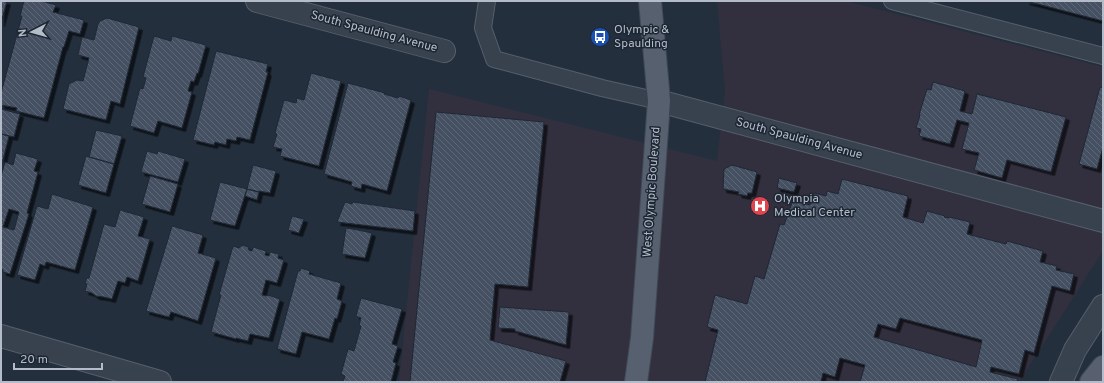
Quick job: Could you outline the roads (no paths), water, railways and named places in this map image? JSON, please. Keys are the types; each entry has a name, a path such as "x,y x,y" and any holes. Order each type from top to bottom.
{"main road":[{"name":"West Olympic Boulevard","path":"636,382 642,338 659,101 650,1"},
{"path":"1091,382 1103,367"}],"street":[{"name":"South Spaulding Avenue","path":"257,1 444,51"},
{"name":"South Spaulding Avenue","path":"659,101 1103,221"},
{"path":"1061,382 1074,350 1103,306"},
{"path":"1,336 160,382"}],"lane":[{"name":"South Spaulding Avenue","path":"487,1 483,28 494,59 602,88 659,101"},
{"path":"892,1 1103,56"}],"place":[{"name":"Olympic & Spaulding","path":"600,37"},
{"name":"Olympia Medical Center","path":"760,206"}]}
